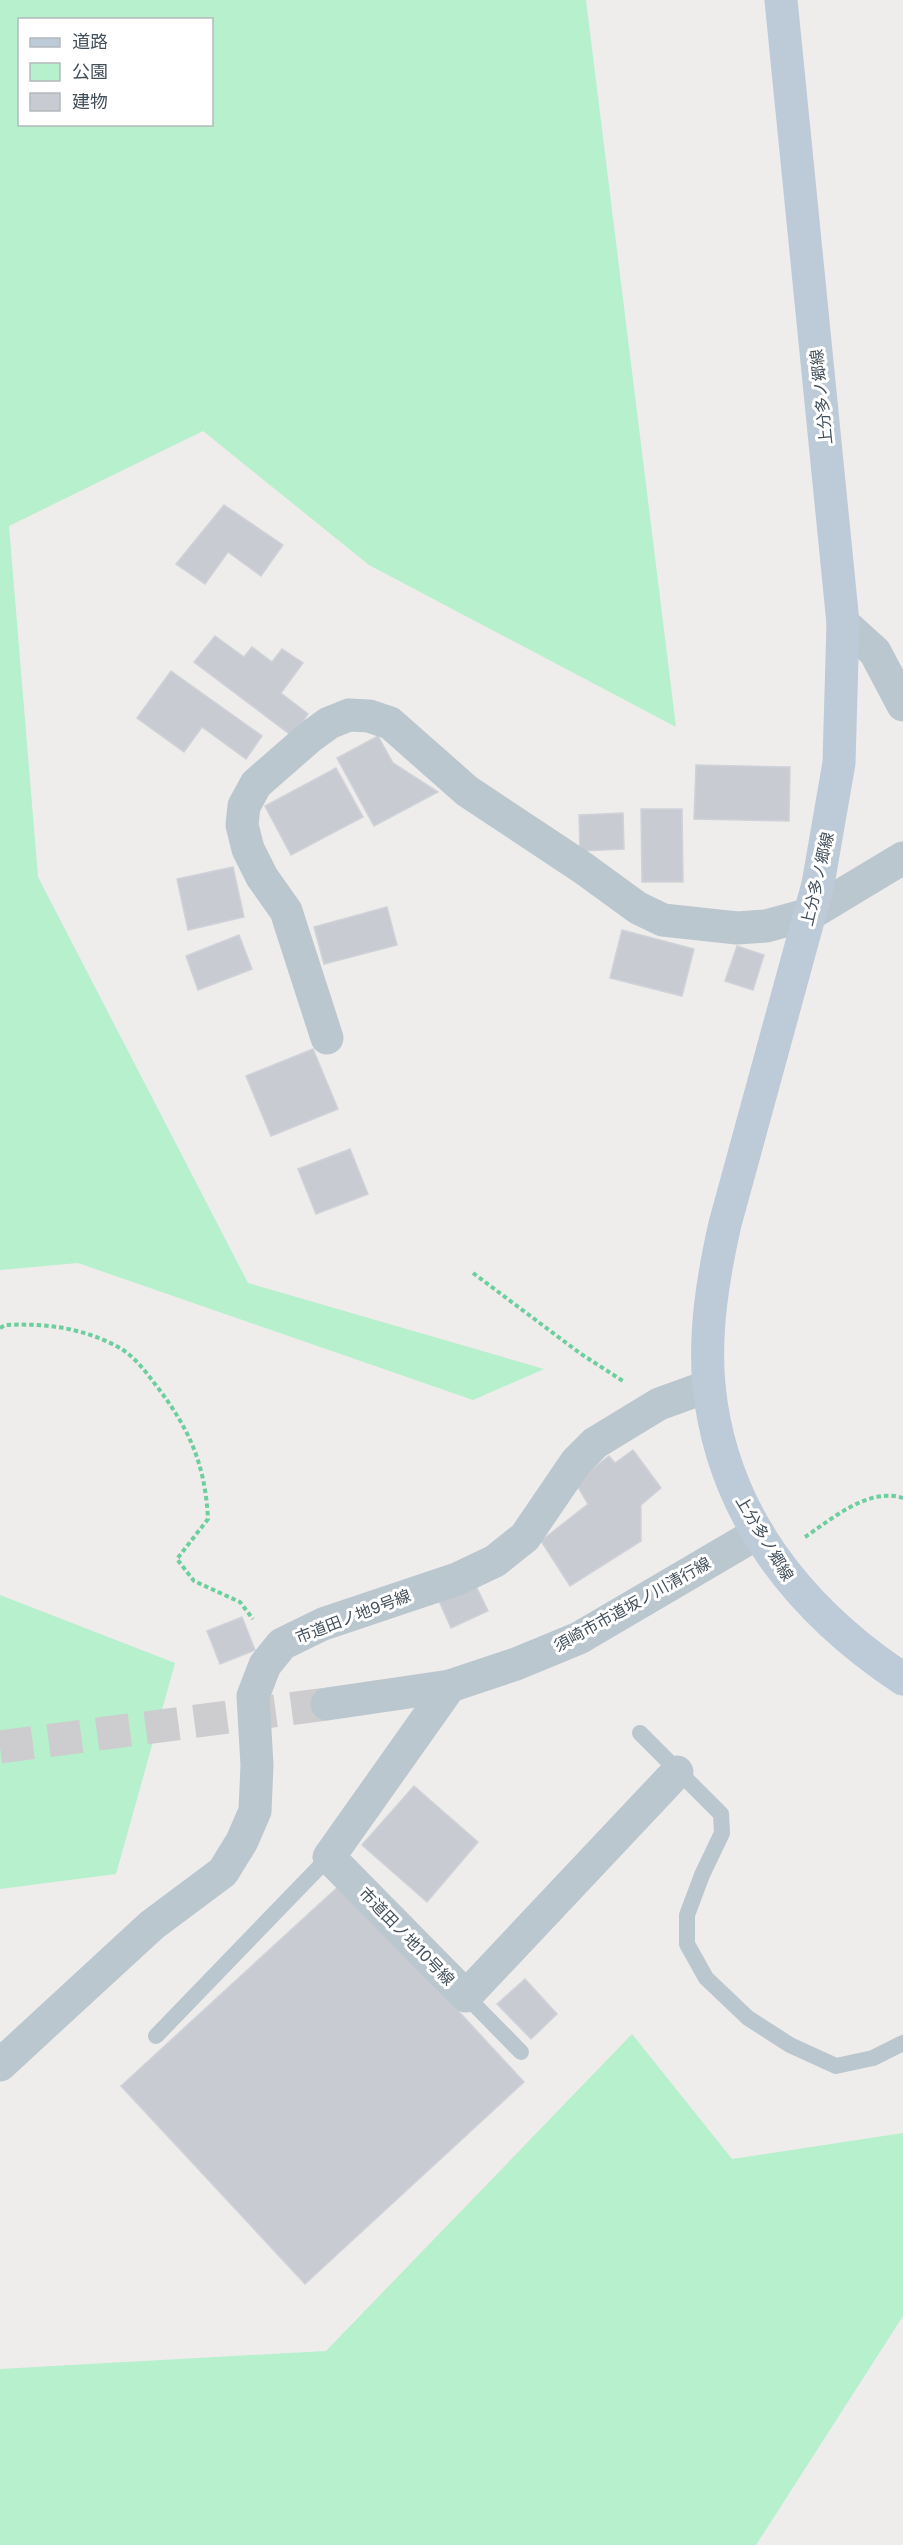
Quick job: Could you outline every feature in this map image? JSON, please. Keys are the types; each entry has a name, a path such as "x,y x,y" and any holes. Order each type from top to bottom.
{"main road":[{"name":"上分多ノ郷線","path":"781,0 843,623 839,763 832,810 810,914 724,1224 713,1279 709,1386 718,1434 733,1484 758,1533 794,1586 811,1605 870,1656 903,1679"}],"street":[{"path":"843,623 874,652 903,705"},
{"path":"327,1038 286,911 262,877 248,849 242,825 244,806 256,784 311,736 329,723 349,715 369,716 390,723 467,791 583,868 638,908 663,920 737,928 766,926 810,914 903,858"},
{"name":"市道田ノ地9号線","path":"0,2065 152,1925 223,1872 242,1841 255,1811 257,1765 252,1696 266,1665 282,1644 323,1624 457,1579 495,1561 525,1537 576,1462 595,1443 659,1404 709,1386"},
{"name":"須崎市市道坂ノ川清行線","path":"327,1704 450,1686 516,1664 579,1638 758,1533"},
{"path":"329,1857 450,1686"},
{"name":"市道田ノ地10号線","path":"329,1857 466,1996 678,1772"}],"lane":[{"path":"640,1733 721,1814 722,1833 702,1875 687,1915 687,1944 706,1978 748,2018 790,2045 836,2066 873,2058 903,2043"},
{"path":"156,2036 329,1857"},
{"path":"466,1996 521,2052"}],"path":[{"path":"473,1273 581,1354 659,1404"},
{"path":"0,1328 5,1325 39,1323 66,1328 100,1338 122,1350 137,1362 169,1402 190,1437 206,1486 208,1519 177,1559 194,1581 240,1602 275,1652"},
{"path":"801,1540 832,1519 874,1497 891,1494 903,1498"}],"green space":[{"path":"0,0 586,0 676,727 369,565 203,431 9,526 38,877 248,1283 544,1369 473,1400 78,1263 0,1270"},
{"path":"0,1595 175,1663 116,1874 0,1889"},
{"path":"632,2034 732,2159 903,2133 903,2316 756,2545 0,2545 0,2369 326,2351"}],"building":[{"path":"224,505 283,545 261,576 228,552 205,584 176,564"},
{"path":"215,636 244,657 252,647 272,662 282,649 303,663 281,693 308,714 292,736 194,662"},
{"path":"171,671 262,736 246,759 202,727 184,752 137,718"},
{"path":"378,736 393,763 438,792 374,826 337,758"},
{"path":"696,765 790,767 789,821 694,819"},
{"path":"336,768 363,817 291,855 265,806"},
{"path":"641,809 682,809 683,882 642,882"},
{"path":"623,813 624,849 580,851 579,815"},
{"path":"233,867 244,917 188,930 177,879"},
{"path":"387,907 397,945 324,964 314,927"},
{"path":"622,930 694,949 682,996 610,978"},
{"path":"239,935 252,969 198,990 186,956"},
{"path":"737,946 764,955 753,990 725,981"},
{"path":"313,1049 338,1109 271,1136 246,1076"},
{"path":"350,1149 368,1194 316,1214 298,1169"},
{"path":"633,1450 661,1488 641,1505 641,1541 570,1586 541,1541 588,1504 575,1482 609,1456 615,1463"},
{"path":"476,1586 488,1611 451,1628 439,1601"},
{"path":"242,1617 255,1650 220,1664 207,1631"},
{"path":"414,1786 478,1842 427,1902 362,1845"},
{"path":"341,1884 524,2082 305,2284 121,2086"},
{"path":"525,1979 557,2014 531,2039 497,2004"}],"tunnel":[{"path":"0,1747 327,1704"}]}
